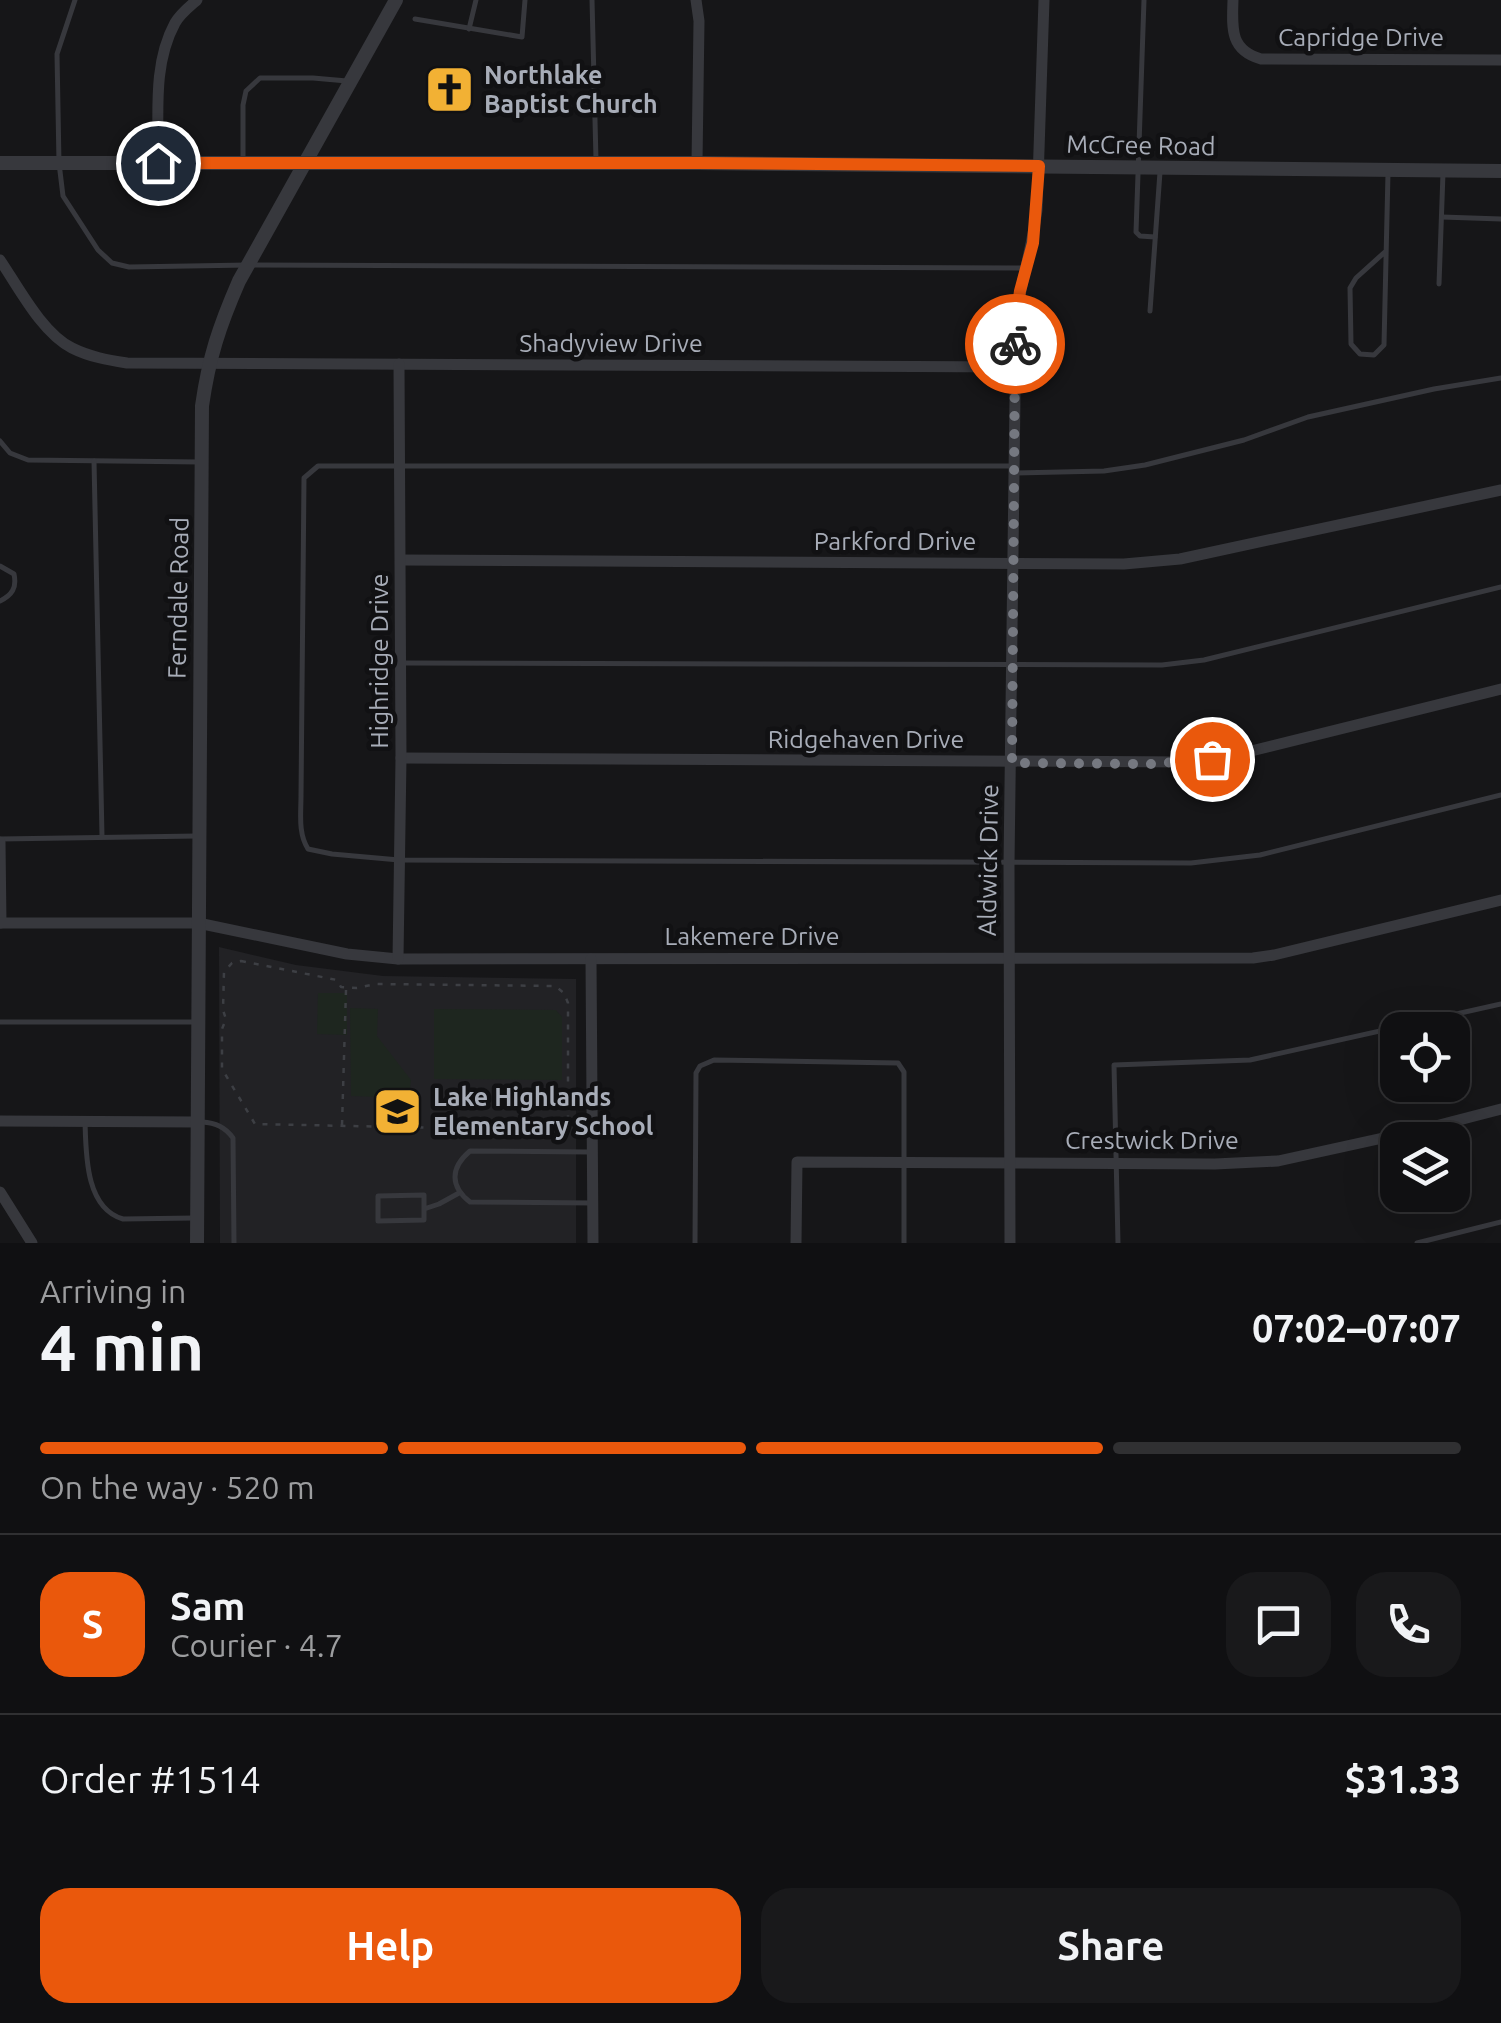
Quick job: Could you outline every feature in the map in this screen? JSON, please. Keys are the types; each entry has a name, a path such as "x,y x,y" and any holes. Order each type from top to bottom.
{"street":[{"path":"158,163 163,51 177,20 196,0"},
{"name":"Ferndale Road","path":"197,1243 202,406 208,363 221,322 248,265 396,0"},
{"path":"696,0 697,163"},
{"name":"Aldwick Drive","path":"1010,1243 1016,319 1035,226 1044,0"},
{"name":"Capridge Drive","path":"1233,0 1238,46 1247,55 1262,59 1501,60"},
{"name":"McCree Road","path":"0,163 596,162 1501,171"},
{"name":"Shadyview Drive","path":"0,260 47,328 68,346 96,358 127,363 1015,367"},
{"name":"Highridge Drive","path":"398,959 399,364"},
{"name":"Parkford Drive","path":"401,560 1124,564 1180,559 1501,490"},
{"name":"Ridgehaven Drive","path":"401,758 1190,762 1235,756 1501,689"},
{"path":"0,840 0,923"},
{"name":"Lakemere Drive","path":"0,923 198,923 347,954 398,959 1253,958 1501,900"},
{"path":"591,959 593,1243"},
{"name":"Crestwick Drive","path":"796,1243 797,1162 1278,1161 1501,1108"},
{"path":"0,1121 197,1122"},
{"path":"0,1192 32,1243"}],"lane":[{"path":"76,0 56,54 63,196 98,250 112,263 129,267 1026,268"},
{"path":"469,29 476,0"},
{"path":"415,19 522,38 525,0"},
{"path":"592,0 596,162"},
{"path":"1144,0 1136,232 1156,237"},
{"path":"243,162 243,105 246,92 260,78 350,81"},
{"path":"1150,310 1161,168"},
{"path":"1386,252 1350,288 1351,344 1360,354 1374,354 1384,345 1388,170"},
{"path":"1440,284 1443,170"},
{"path":"1442,217 1501,220"},
{"path":"1501,378 1308,417 1244,440 1104,472 318,466 304,478 300,796 301,833 308,849 332,854 399,860 1010,864 1191,863 1260,855 1501,795"},
{"path":"0,441 10,454 28,460 202,462"},
{"path":"94,460 102,836"},
{"path":"0,566 14,574 16,582 11,594 0,600"},
{"path":"401,663 1162,665 1204,660 1501,587"},
{"path":"0,840 198,836"},
{"path":"1118,1243 1114,1065 1250,1060 1501,1004"},
{"path":"0,1022 199,1022"},
{"path":"695,1243 696,1073 700,1066 714,1060 898,1064 904,1072 904,1243"},
{"path":"85,1121 88,1177 112,1216 123,1220 197,1218"},
{"path":"197,1122 215,1123 233,1138 234,1243"},
{"path":"592,1152 470,1152 461,1159 454,1176 459,1193 470,1202 593,1204"},
{"path":"424,1209 459,1193"},
{"path":"424,1195 424,1209 424,1220 378,1220 378,1196 424,1195"},
{"path":"1417,1243 1501,1222"}],"path":[{"path":"241,961 337,980 346,988 375,984 555,986 568,1003 568,1118 564,1129 554,1133 255,1124 222,1069 224,972 232,963 241,961"},
{"path":"342,1125 346,988"}],"shaded area":[{"name":"Lake Highlands Elementary School","path":"219,947 296,965 383,976 576,979 576,1243 220,1243"},
{"path":"318,993 347,993 347,1035 317,1034"},
{"path":"350,1008 378,1009 377,1036 411,1080 409,1098 351,1096"},
{"path":"434,1009 556,1010 562,1017 562,1080 434,1079"}],"way so far":[{"path":"1015,344 1012,763 1150,764 1212,759"}],"place":[{"name":"Northlake Baptist Church","path":"449,89"},
{"name":"Lake Highlands Elementary School","path":"398,1111"}],"route":[{"path":"158,163 1039,166 1033,243 1020,291 1015,344"}]}
